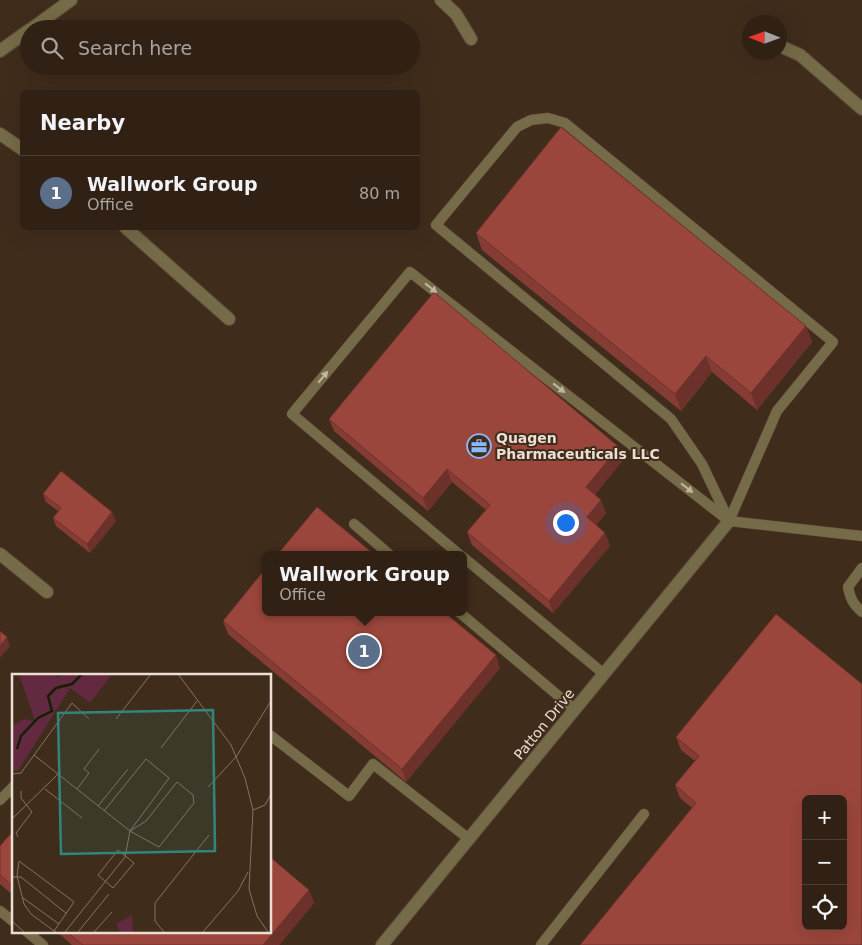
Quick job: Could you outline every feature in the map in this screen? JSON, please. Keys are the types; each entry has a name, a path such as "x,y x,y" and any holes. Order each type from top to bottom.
{"street":[{"path":"44,20 71,0"},
{"path":"441,0 456,14 471,39"},
{"path":"0,51 20,37"},
{"path":"787,49 800,55 862,109"},
{"path":"0,134 20,148"},
{"path":"128,230 228,319"},
{"name":"Patton Drive","path":"382,945 729,521"},
{"path":"0,554 47,592"}],"lane":[{"path":"548,118 565,123 833,342 778,411 729,521 702,464 671,418 436,225 517,127 530,120 548,118"},
{"path":"456,551 292,414 410,272 729,521 862,536"},
{"path":"354,524 385,551"},
{"path":"467,560 604,674"},
{"path":"862,568 848,587 850,597 855,606 862,612"},
{"path":"464,616 574,710"},
{"path":"271,736 349,796 373,764 469,839"},
{"path":"0,800 12,788"},
{"path":"542,945 644,814"},
{"path":"0,911 12,920"},
{"path":"27,932 43,945"}],"building":[{"path":"561,127 806,326 751,393 706,356 675,394 476,233"},
{"name":"Quagen Pharmaceuticals LLC","path":"434,292 619,447 586,487 601,500 587,517 605,533 549,601 467,532 490,505 447,469 423,498 329,419"},
{"path":"61,471 112,512 87,544 53,518 61,508 43,494"},
{"path":"317,507 370,551 280,551"},
{"path":"262,573 262,616 449,616 496,655 402,769 223,621"},
{"path":"776,614 862,684 862,945 580,945 696,803 675,785 699,756 676,737"},
{"path":"0,631 7,637 0,646"},
{"path":"12,832 12,885 0,875 0,846"},
{"path":"271,858 309,890 263,945 83,945 67,932 271,932"}],"place":[{"name":"Quagen Pharmaceuticals LLC","path":"479,446"},
{"name":"Wallwork Group","path":"364,651"}]}
